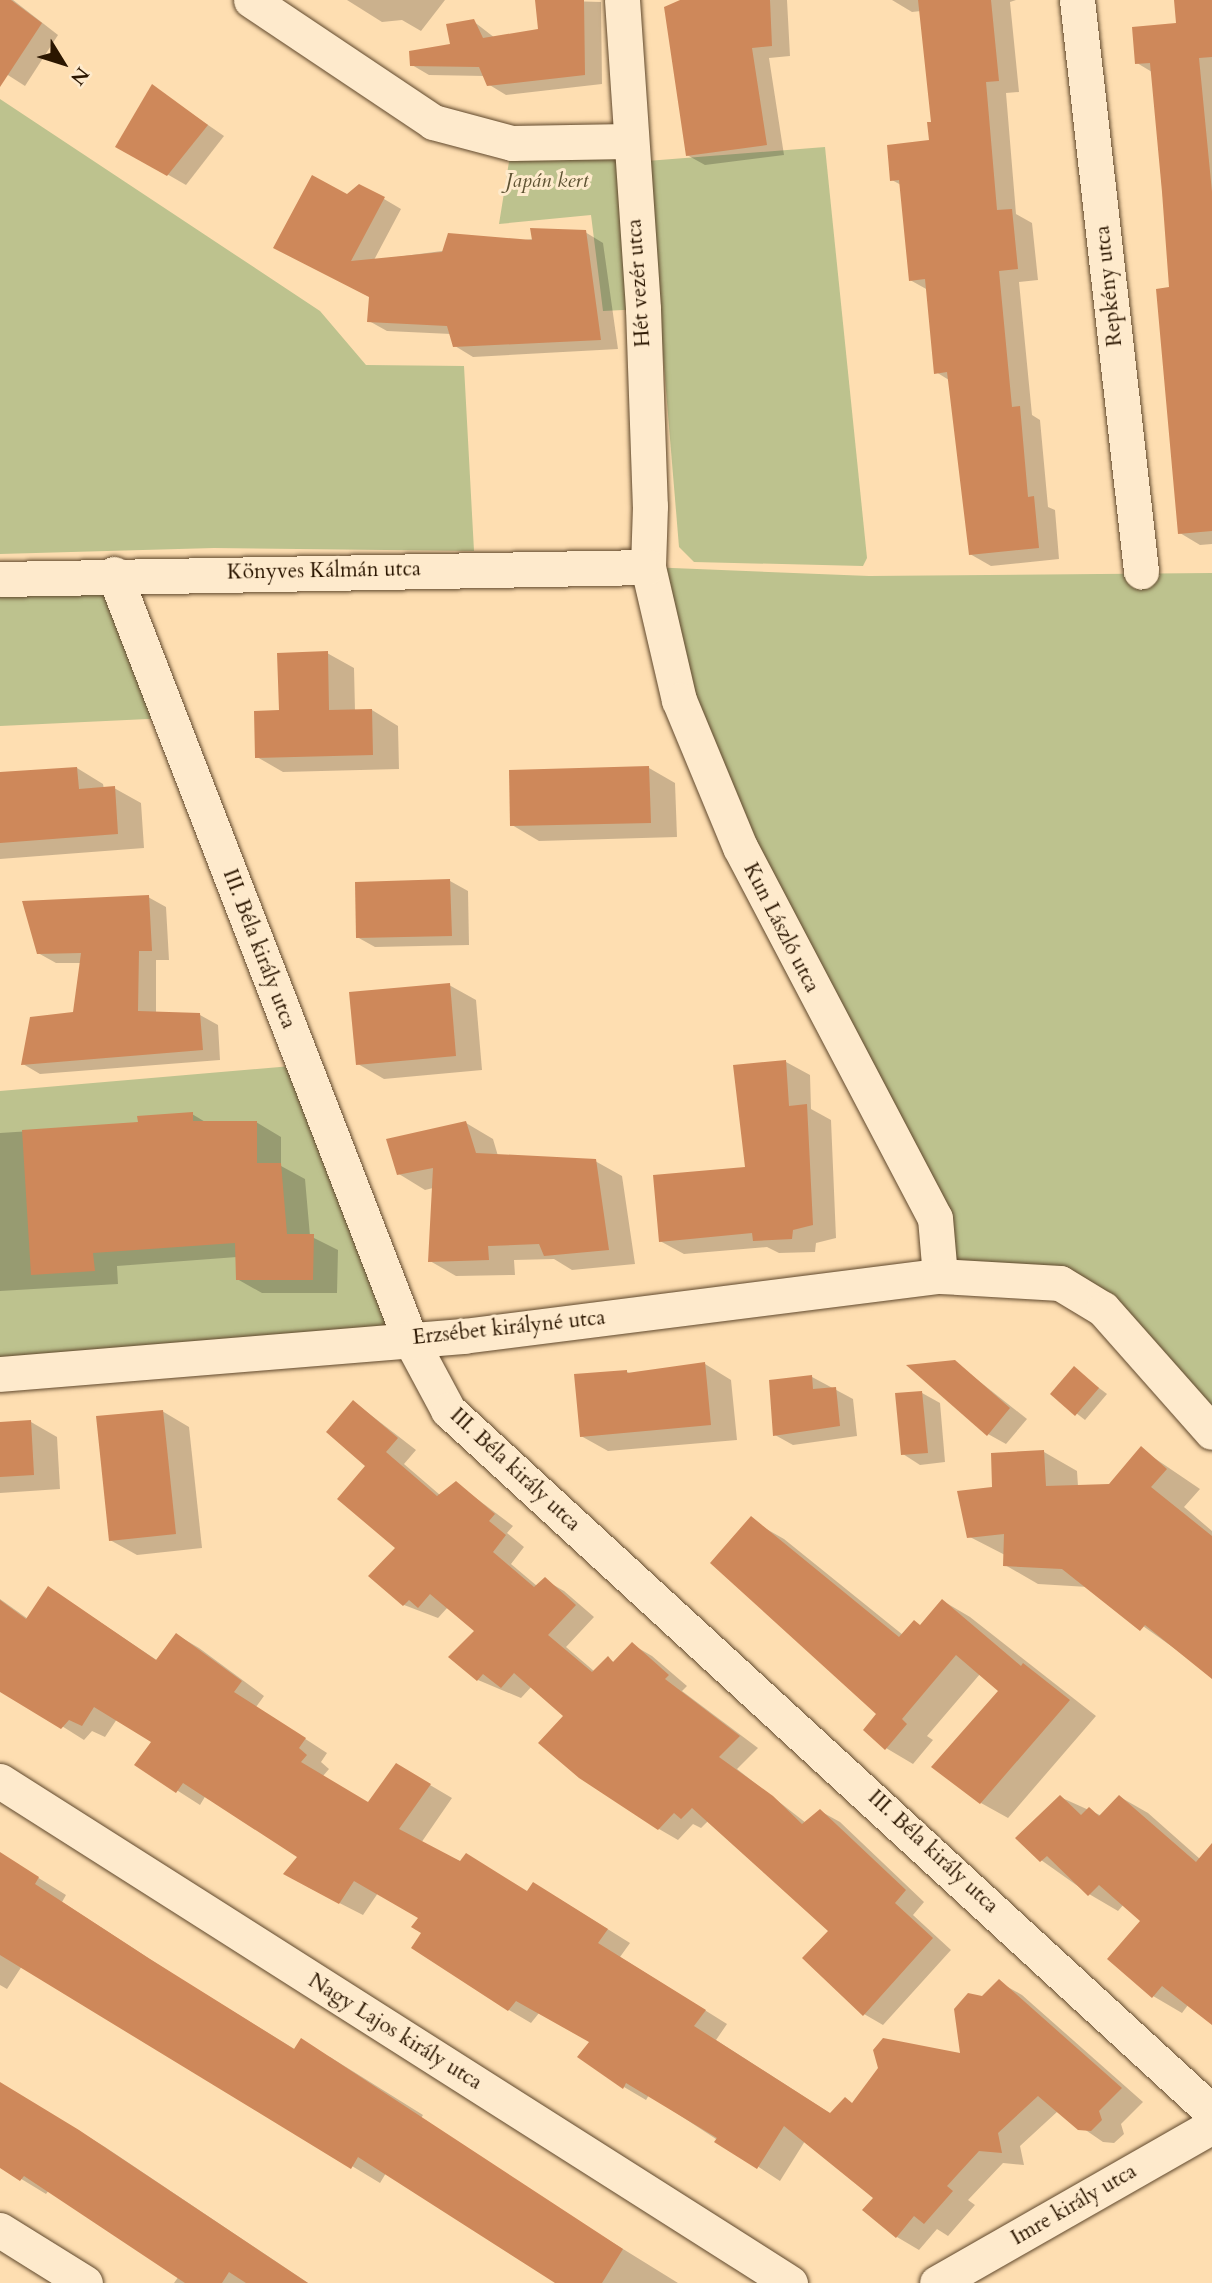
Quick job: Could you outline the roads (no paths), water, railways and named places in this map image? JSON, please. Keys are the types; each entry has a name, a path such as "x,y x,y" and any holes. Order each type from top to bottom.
{"street":[{"path":"251,0 433,122 512,143 629,141"},
{"name":"Hét vezér utca","path":"622,0 629,141 643,309 650,506 648,567"},
{"name":"Repkény utca","path":"1077,0 1141,571"},
{"name":"Könyves Kálmán utca","path":"0,579 114,574 648,567"},
{"name":"Kun László utca","path":"648,567 679,700 740,847 934,1218 940,1276"},
{"name":"III. Béla király utca","path":"114,574 410,1339 447,1410 884,1806 1212,2112"},
{"name":"Erzsébet királyné utca","path":"0,1374 410,1339 940,1276 1060,1283 1103,1310 1212,1432"},
{"name":"Nagy Lajos király utca","path":"0,1781 790,2283"},
{"name":"Imre király utca","path":"937,2283 1212,2126"},
{"path":"0,2230 85,2283"}],"park label":[{"name":"Japán kert","path":"547,181"}]}
